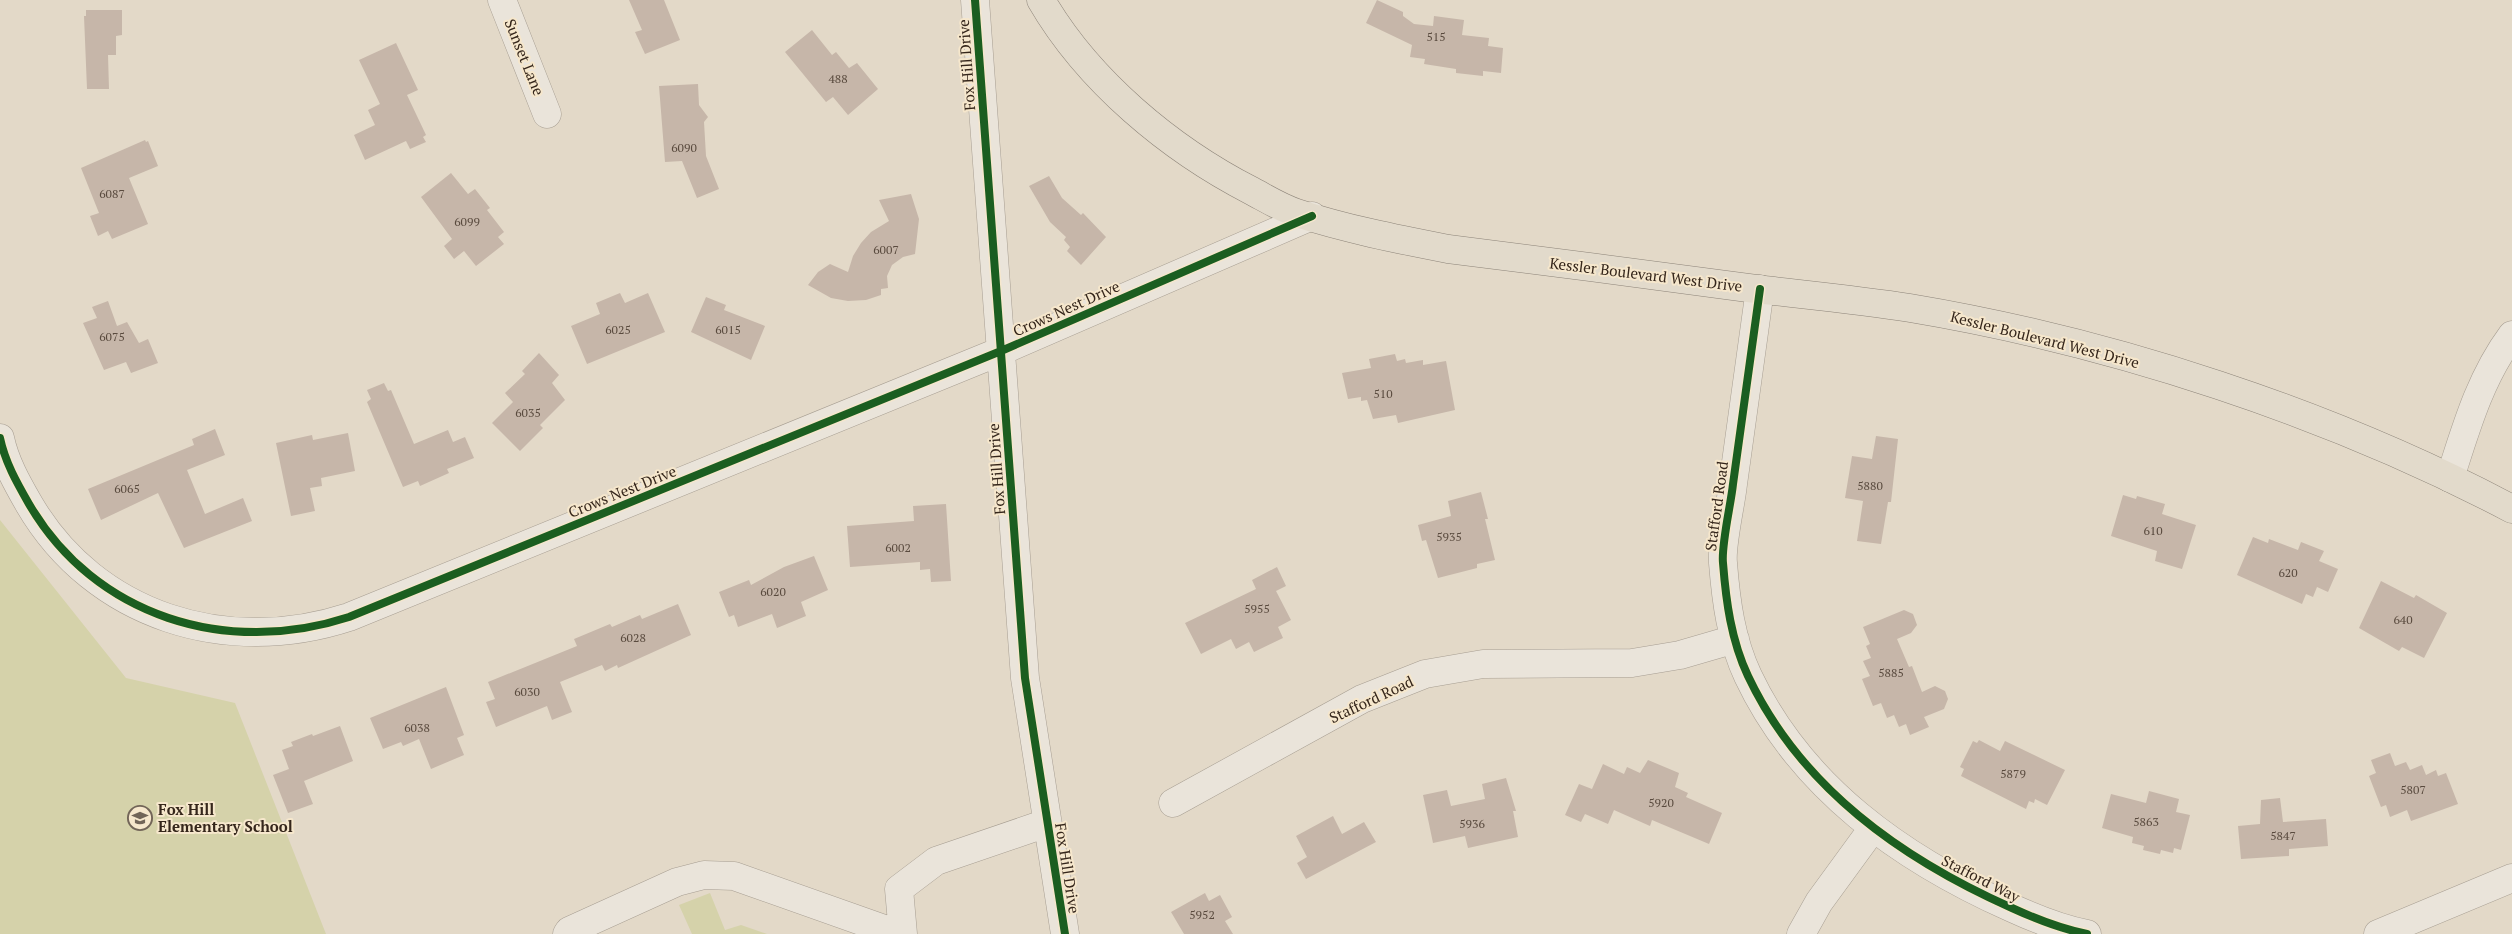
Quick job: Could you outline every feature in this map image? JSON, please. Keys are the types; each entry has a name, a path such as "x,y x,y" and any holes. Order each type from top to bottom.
{"main road":[{"name":"Kessler Boulevard West Drive","path":"1041,0 1087,63 1113,90 1176,145 1239,185 1280,206 1378,235 1448,249 1909,308 1978,321 2115,354 2265,402 2349,434 2450,478 2512,508"}],"street":[{"name":"Sunset Lane","path":"502,0 548,114"},
{"name":"Fox Hill Drive","path":"975,0 1025,678 1065,934"},
{"name":"Crows Nest Drive","path":"0,438 15,481 39,522 70,557 106,587 130,602 156,614 191,626 228,632 281,632 312,628 349,618 1001,351 1312,216"},
{"name":"Stafford Road","path":"1760,289 1722,561 1726,605 1735,639 1757,694 1801,760 1835,797 1873,828"},
{"path":"2450,478 2476,401 2497,356 2512,335"},
{"name":"Stafford Road","path":"1173,803 1362,699 1426,674 1483,664 1632,663 1680,655 1735,639"},
{"path":"903,934 899,889 936,861 1048,823"},
{"path":"1801,934 1819,902 1873,828"},
{"name":"Stafford Way","path":"1873,828 1916,859 1974,892 2032,917 2087,934"},
{"path":"574,932 677,882 704,875 734,876 898,934"},
{"path":"2378,934 2512,878"}],"shaded area":[{"name":"Fox Hill Elementary School","path":"0,520 126,678 235,703 326,934 0,934"},
{"path":"710,893 725,930 741,925 767,934 692,934 679,905"}],"building":[{"path":"629,0 664,0 680,40 645,54 635,32 642,30"},
{"path":"1377,0 1403,12 1403,16 1414,24 1433,26 1434,16 1464,20 1462,35 1489,38 1488,46 1503,48 1501,73 1483,71 1483,76 1456,73 1456,69 1424,64 1425,59 1410,57 1412,45 1366,23"},
{"path":"86,10 122,10 122,35 116,36 116,55 108,55 109,89 87,89 84,16 86,16"},
{"path":"812,30 832,55 836,52 849,68 857,63 878,89 848,115 833,97 826,102 785,52"},
{"path":"396,43 418,90 407,95 426,135 423,137 426,142 410,149 406,141 365,160 354,135 375,125 368,110 380,104 359,60"},
{"path":"698,84 699,105 708,117 704,122 706,156 719,189 697,198 682,161 665,162 659,86"},
{"path":"145,140 146,142 148,141 158,166 129,178 148,224 112,239 108,231 98,236 90,216 99,213 81,168"},
{"path":"451,173 468,194 475,189 490,208 487,210 504,232 498,237 504,244 476,266 464,251 454,259 444,246 452,239 421,197"},
{"path":"1049,176 1062,198 1081,215 1083,213 1106,237 1081,265 1067,251 1070,247 1064,240 1066,237 1050,222 1029,186"},
{"path":"911,194 919,219 915,254 903,257 892,265 887,276 888,288 881,289 881,295 866,300 848,301 831,298 808,285 818,272 830,264 848,272 853,256 861,243 871,232 889,221 879,200"},
{"path":"620,293 625,303 648,293 665,332 587,364 571,326 600,314 596,303"},
{"path":"706,297 726,305 724,310 765,326 751,360 691,332"},
{"path":"108,301 117,326 127,322 139,343 148,339 158,363 131,373 126,362 104,370 83,323 97,318 92,307"},
{"path":"539,353 559,375 552,383 565,400 540,425 543,428 520,451 492,423 513,402 505,393 525,374 522,371"},
{"path":"1395,354 1397,361 1405,359 1406,363 1423,360 1423,365 1446,361 1455,410 1398,423 1396,415 1373,419 1367,400 1361,401 1361,397 1348,399 1342,373 1371,368 1369,359"},
{"path":"384,383 388,391 391,390 414,444 448,430 453,442 465,437 474,458 447,469 449,473 420,486 418,481 403,487 367,402 371,399 367,390"},
{"path":"215,429 225,455 187,470 205,514 243,498 252,521 184,548 158,493 101,520 88,489 194,445 192,439"},
{"path":"348,433 355,471 321,478 322,486 310,488 315,511 291,516 276,443 312,435 313,440"},
{"path":"1876,436 1898,439 1891,502 1888,502 1881,544 1857,541 1863,501 1845,498 1852,456 1872,459"},
{"path":"1481,492 1488,519 1485,519 1495,560 1477,564 1477,568 1438,578 1426,540 1422,541 1418,525 1451,516 1448,501"},
{"path":"2123,495 2136,499 2137,496 2165,504 2162,514 2196,525 2182,569 2155,561 2157,551 2111,536"},
{"path":"946,504 951,581 931,582 930,569 920,570 920,562 850,567 847,526 914,521 913,506"},
{"path":"2253,537 2268,543 2269,539 2298,550 2301,542 2324,551 2319,561 2338,569 2328,592 2317,587 2313,597 2306,594 2302,604 2237,575"},
{"path":"814,556 828,590 801,602 806,616 777,628 772,614 738,627 734,615 729,617 719,592 749,580 751,585 784,567"},
{"path":"1277,567 1286,586 1276,591 1291,620 1278,627 1283,638 1254,652 1249,642 1236,649 1231,639 1201,654 1185,623 1256,589 1252,580"},
{"path":"2381,581 2414,598 2416,595 2447,613 2424,658 2402,647 2399,651 2359,628"},
{"path":"678,604 691,635 618,668 617,665 605,671 602,665 560,682 572,712 552,720 547,706 496,727 486,702 495,699 488,682 577,646 574,639 610,624 612,627 640,615 642,619"},
{"path":"1904,610 1913,614 1917,625 1911,633 1897,639 1909,667 1912,666 1922,692 1935,686 1945,691 1948,699 1944,709 1924,717 1929,727 1910,735 1906,724 1899,727 1894,715 1887,718 1881,703 1873,706 1862,679 1870,676 1863,661 1871,658 1866,646 1870,644 1863,627"},
{"path":"446,687 464,735 457,738 464,755 431,769 419,739 403,746 401,742 383,749 370,718"},
{"path":"340,726 353,761 304,781 313,804 288,813 273,775 289,769 282,750 293,746 291,742"},
{"path":"1979,740 2000,751 2005,741 2065,770 2047,805 2035,799 2034,803 2029,801 2026,809 1961,776 1964,769 1960,767 1973,741 1977,743"},
{"path":"2390,753 2395,766 2406,762 2410,770 2422,765 2426,775 2436,770 2438,776 2446,773 2458,804 2411,821 2407,810 2390,817 2386,805 2381,807 2369,776 2376,773 2371,760"},
{"path":"1648,760 1679,773 1675,787 1688,793 1686,797 1722,813 1709,844 1652,820 1650,826 1614,810 1608,824 1585,814 1581,822 1565,815 1579,784 1592,789 1603,764 1624,774 1627,767 1640,773"},
{"path":"1506,778 1516,811 1513,811 1518,837 1468,848 1465,836 1433,843 1423,795 1447,790 1451,806 1485,799 1482,784"},
{"path":"2149,791 2179,799 2176,812 2190,815 2181,850 2174,848 2173,853 2161,850 2160,854 2143,850 2144,846 2132,843 2133,837 2102,828 2111,794 2146,803"},
{"path":"2280,798 2283,822 2326,819 2328,846 2289,849 2289,856 2241,859 2238,826 2260,824 2261,800"},
{"path":"1333,816 1342,834 1364,822 1376,842 1306,879 1297,863 1307,857 1296,836"},
{"path":"1205,893 1209,901 1220,895 1232,917 1225,921 1233,934 1184,934 1171,912"}],"cycle path":[{"path":"975,0 1025,678 1065,934"},
{"path":"0,438 8,464 20,488 57,543 90,575 127,600 168,618 212,629 257,632 303,628 349,617 1001,351 1312,216"},
{"path":"1760,289 1723,555 1730,620 1737,648 1748,676 1770,716 1796,753 1826,786 1859,816 1894,843 1971,889 2039,920 2087,934"}],"place":[{"name":"Fox Hill Elementary School","path":"140,818"}]}
